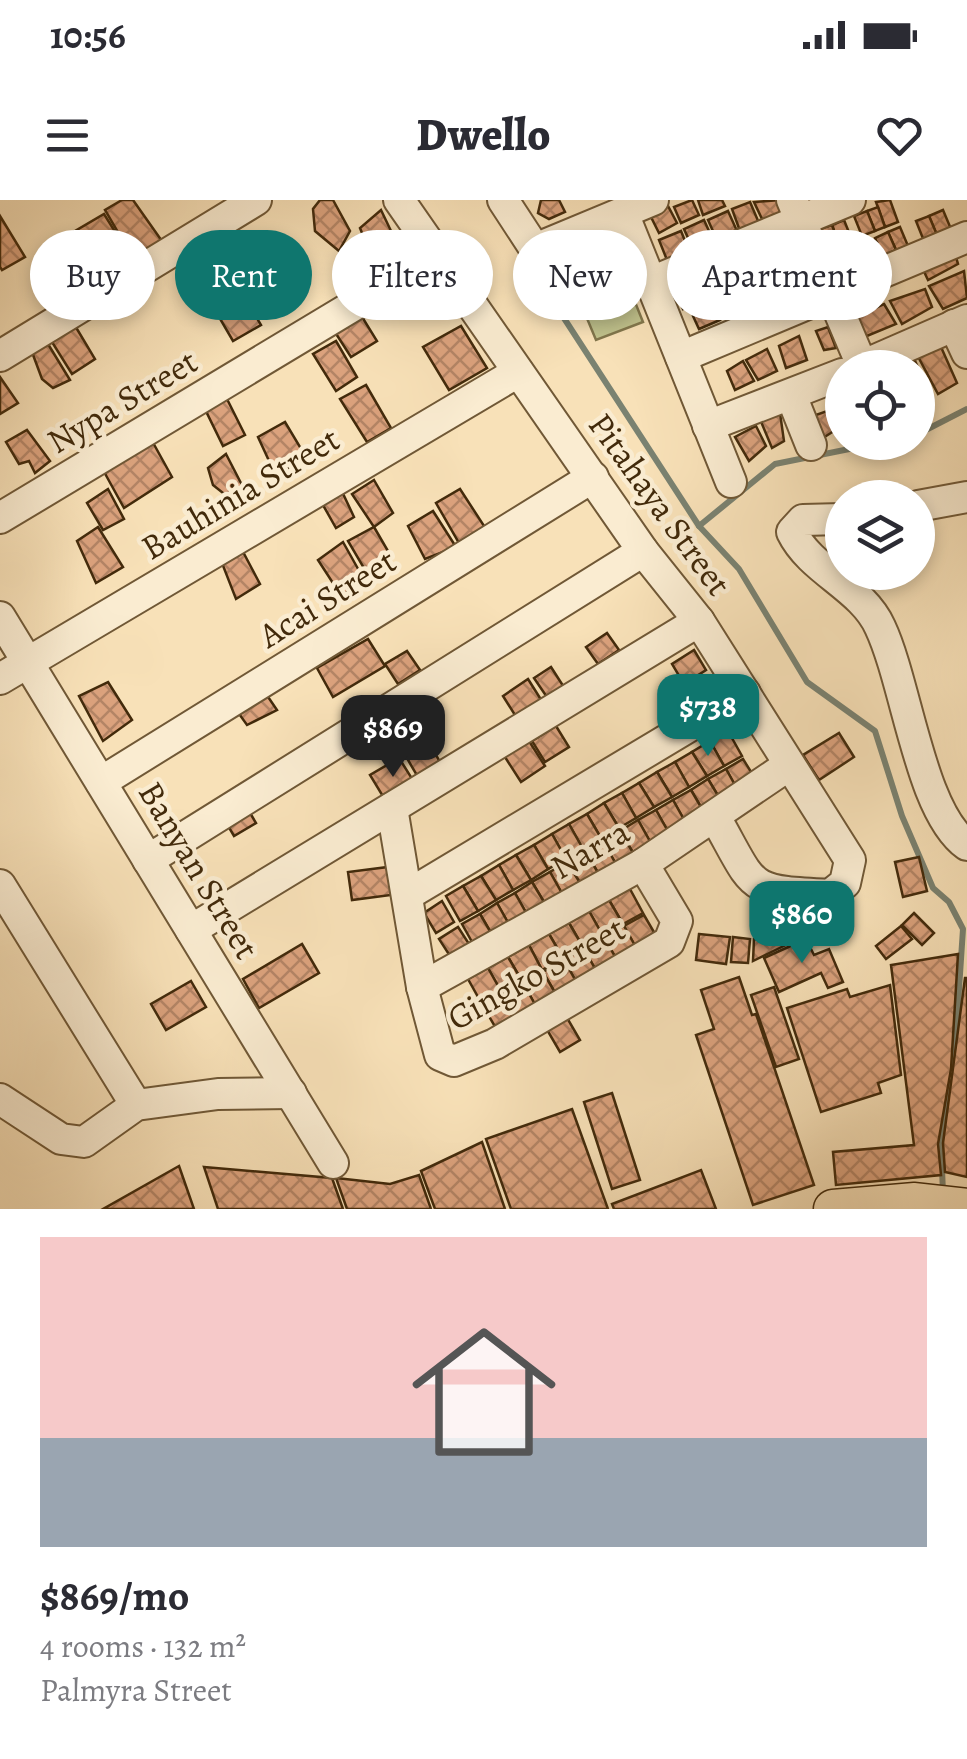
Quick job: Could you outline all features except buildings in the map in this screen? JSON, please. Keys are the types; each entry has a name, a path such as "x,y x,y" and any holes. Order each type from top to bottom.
{"main road":[{"path":"833,1209 950,1205"}],"street":[{"path":"0,356 256,200"},
{"name":"Pitahaya Street","path":"399,200 419,230"},
{"path":"504,200 535,250 654,200"},
{"path":"651,282 797,210 850,200"},
{"path":"623,213 731,482"},
{"path":"892,269 967,237"},
{"name":"Nypa Street","path":"0,518 332,318"},
{"name":"Pitahaya Street","path":"481,320 642,551 699,621 850,860 844,883 830,895 776,893 754,884 715,817"},
{"path":"681,357 770,320"},
{"path":"840,320 850,350"},
{"path":"911,350 963,333"},
{"name":"Bauhinia Street","path":"0,680 518,372"},
{"path":"708,426 825,381"},
{"path":"790,395 811,445"},
{"name":"Acai Street","path":"101,782 594,477"},
{"path":"935,503 967,496"},
{"path":"825,519 802,520 792,532 805,550 825,562"},
{"path":"148,860 642,551"},
{"path":"863,590 900,675 936,808 967,845"},
{"name":"Banyan Street","path":"0,617 333,1163"},
{"path":"191,930 699,621"},
{"path":"409,894 745,693"},
{"name":"Narra","path":"422,988 642,864 789,765"},
{"path":"392,808 422,988"},
{"name":"Gingko Street","path":"422,988 440,1055 454,1061 495,1044 669,942 676,921 642,864"},
{"path":"0,885 136,1105"},
{"path":"0,1099 61,1139 84,1142 136,1105 218,1094 291,1093"}],"green space":[{"path":"588,320 642,320 643,322 596,340"}],"waterway":[{"path":"565,320 699,526 739,569 807,682 875,731 902,816 933,888 949,902 963,929 954,1064"},
{"path":"935,425 967,409"},
{"path":"699,526 775,464 825,454"},
{"path":"943,1193 941,1144 951,1082"}]}
